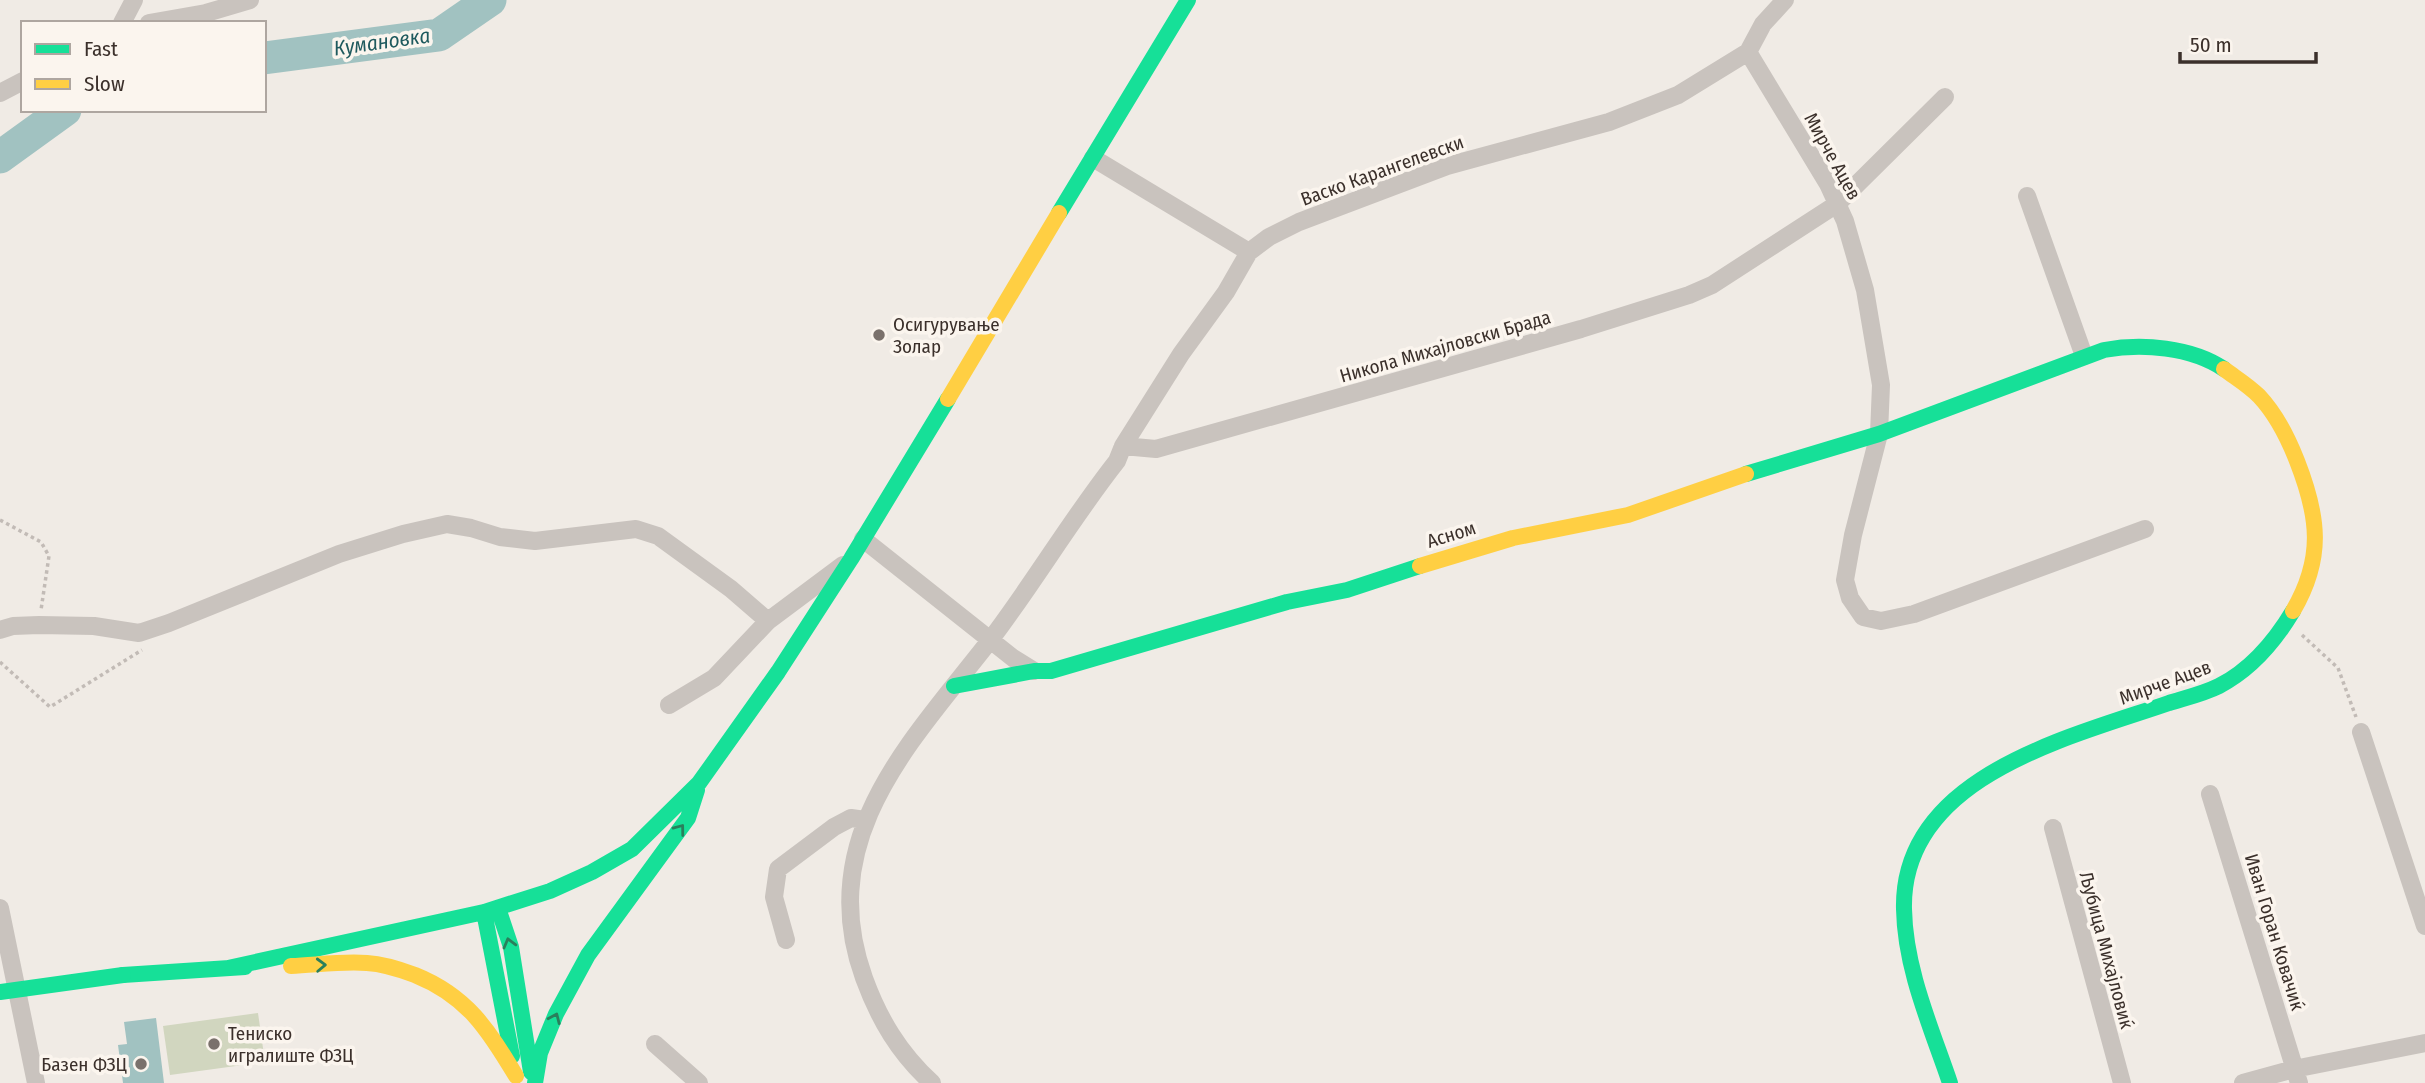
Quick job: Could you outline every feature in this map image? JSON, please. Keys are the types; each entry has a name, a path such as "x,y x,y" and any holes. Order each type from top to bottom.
{"street":[{"path":"123,21 134,0"},
{"path":"160,21 206,13 250,0"},
{"path":"228,968 491,910 550,891 592,872 632,849 699,783 778,672 851,559 1188,0"},
{"path":"1748,52 1763,24 1786,0"},
{"name":"Мирче Ацев","path":"1748,52 1828,184 1845,220 1865,290 1881,385 1879,434 1853,535 1845,580 1850,598 1863,617 1881,621 1914,614 2145,529"},
{"name":"Васко Карангелевски","path":"1123,446 1181,354 1226,292 1249,252 1269,237 1299,222 1447,166 1609,122 1678,95 1748,52"},
{"path":"0,93 21,82"},
{"name":"Никола Михајловски Брада","path":"1123,446 1156,450 1581,329 1689,295 1723,278 1837,204 1945,97"},
{"path":"1093,158 1249,252"},
{"path":"2027,196 2084,356"},
{"name":"Мирче Ацев","path":"1879,434 2084,356 2112,349 2145,348 2181,352 2216,364 2250,387 2277,419 2301,468 2313,507 2316,541 2311,579 2288,623 2258,656 2225,683 2015,760 1963,790 1935,819 1917,850 1905,886 1905,925 1915,973 1950,1083"},
{"name":"Асном","path":"954,686 1034,671 1051,671 1287,602 1348,590 1458,553 1513,538 1628,515 1704,487 1879,434"},
{"path":"932,1083 911,1063 886,1028 858,961 850,918 855,851 865,820 911,742 991,639 1117,461 1123,446"},
{"path":"0,630 13,626 94,626 139,633 339,554 403,534 447,524 471,527 500,537 535,541 636,529 659,536 722,582 768,621"},
{"path":"863,539 1013,658 1034,671"},
{"path":"669,705 714,678 768,621 851,559"},
{"path":"2361,732 2425,926"},
{"path":"534,1083 540,1053 555,1014 588,955 688,818 699,783"},
{"name":"Иван Горан Ковачиќ","path":"2210,794 2297,1076"},
{"path":"786,940 774,897 778,869 843,822 851,818 865,820"},
{"name":"Љубица Михајловиќ","path":"2053,828 2122,1083"},
{"path":"0,908 36,1083"},
{"path":"491,910 516,1080"},
{"path":"491,910 511,947 534,1083"},
{"path":"0,992 123,975 371,963 401,970 449,991 469,1006 488,1030 516,1080"},
{"path":"2243,1083 2297,1076 2425,1043"},
{"path":"655,1044 699,1083"}],"path":[{"path":"0,520 41,542 49,556 40,625"},
{"path":"2288,623 2338,668 2361,732"},
{"path":"0,662 50,708 148,646"}],"green space":[{"name":"Тениско игралиште ФЗЦ","path":"258,1013 265,1062 170,1075 163,1026"}],"water":[{"name":"Базен ФЗЦ","path":"156,1018 164,1083 123,1083 118,1045 127,1044 124,1022"}],"waterway":[{"name":"Кумановка","path":"266,58 439,35 490,0"},
{"name":"Кумановка","path":"0,157 62,112"}],"traffic: fast":[{"path":"1059,213 1188,0"},
{"path":"1746,474 1879,434 2104,350 2150,347 2182,351 2224,369"},
{"path":"228,968 484,912 550,891 592,872 632,849 699,783 778,672 851,559 948,399"},
{"path":"954,686 1034,671 1051,671 1287,602 1347,590 1420,566"},
{"path":"1950,1083 1920,998 1905,931 1904,909 1911,863 1930,825 1961,794 1999,769 2041,748 2219,686 2241,672 2261,654 2293,611"},
{"path":"535,1083 540,1053 556,1014 588,955 688,818 697,790"},
{"path":"498,908 511,947 531,1072"},
{"path":"484,912 512,1056"},
{"path":"123,975 245,967"},
{"path":"0,992 123,975"}],"traffic: slow":[{"path":"948,399 1059,213"},
{"path":"2224,369 2259,396 2276,418 2293,452 2310,501 2314,519 2314,555 2303,592 2293,611"},
{"path":"1420,566 1513,538 1628,515 1746,474"},
{"path":"291,966 348,962 373,964 403,971 433,983 449,993 474,1016 496,1043 516,1076"}],"place":[{"name":"Осигурување Золар","path":"879,335"},
{"name":"Тениско игралиште ФЗЦ","path":"214,1044"},
{"name":"Базен ФЗЦ","path":"141,1064"}]}
